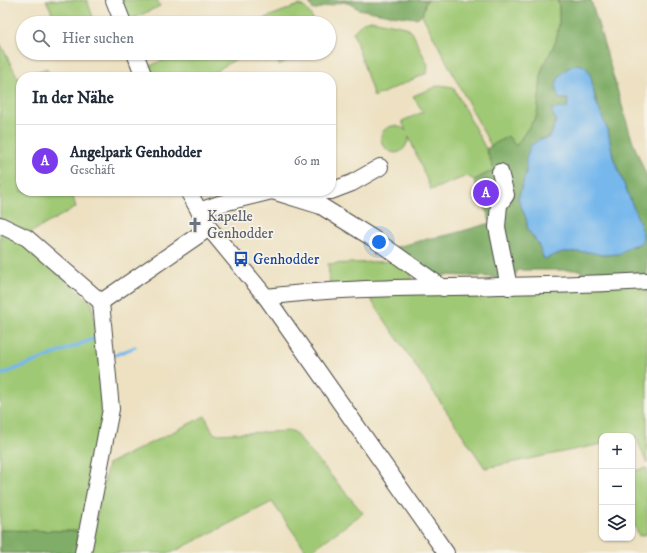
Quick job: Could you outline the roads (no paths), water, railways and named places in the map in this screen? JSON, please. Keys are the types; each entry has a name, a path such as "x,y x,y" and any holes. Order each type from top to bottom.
{"street":[{"path":"114,0 120,16"},
{"path":"137,60 142,72"},
{"path":"336,189 352,183 380,167"},
{"path":"500,172 506,195 499,205 497,227 509,287"},
{"path":"191,196 209,228 266,297 446,553"},
{"path":"199,211 219,204 252,196"},
{"path":"289,196 321,206 374,239 443,288"},
{"path":"0,225 27,238 100,302 111,409 83,553"},
{"path":"100,302 209,228"},
{"path":"266,297 300,293 388,288 509,287 647,281"}],"water":[{"path":"579,64 586,67 591,77 595,99 608,131 613,157 640,224 643,233 643,240 639,244 631,246 619,254 602,255 589,252 563,252 544,259 537,242 528,230 526,218 518,199 526,173 526,159 530,146 540,139 547,139 551,135 556,121 551,109 567,108 568,99 559,99 557,93 556,87 558,78 567,69"}],"waterway":[{"path":"0,375 96,338"},
{"path":"113,356 135,347"}],"place":[{"name":"Angelpark Genhodder","path":"486,193"},
{"name":"Kapelle Genhodder","path":"195,225"},
{"name":"Genhodder","path":"241,259"}]}
